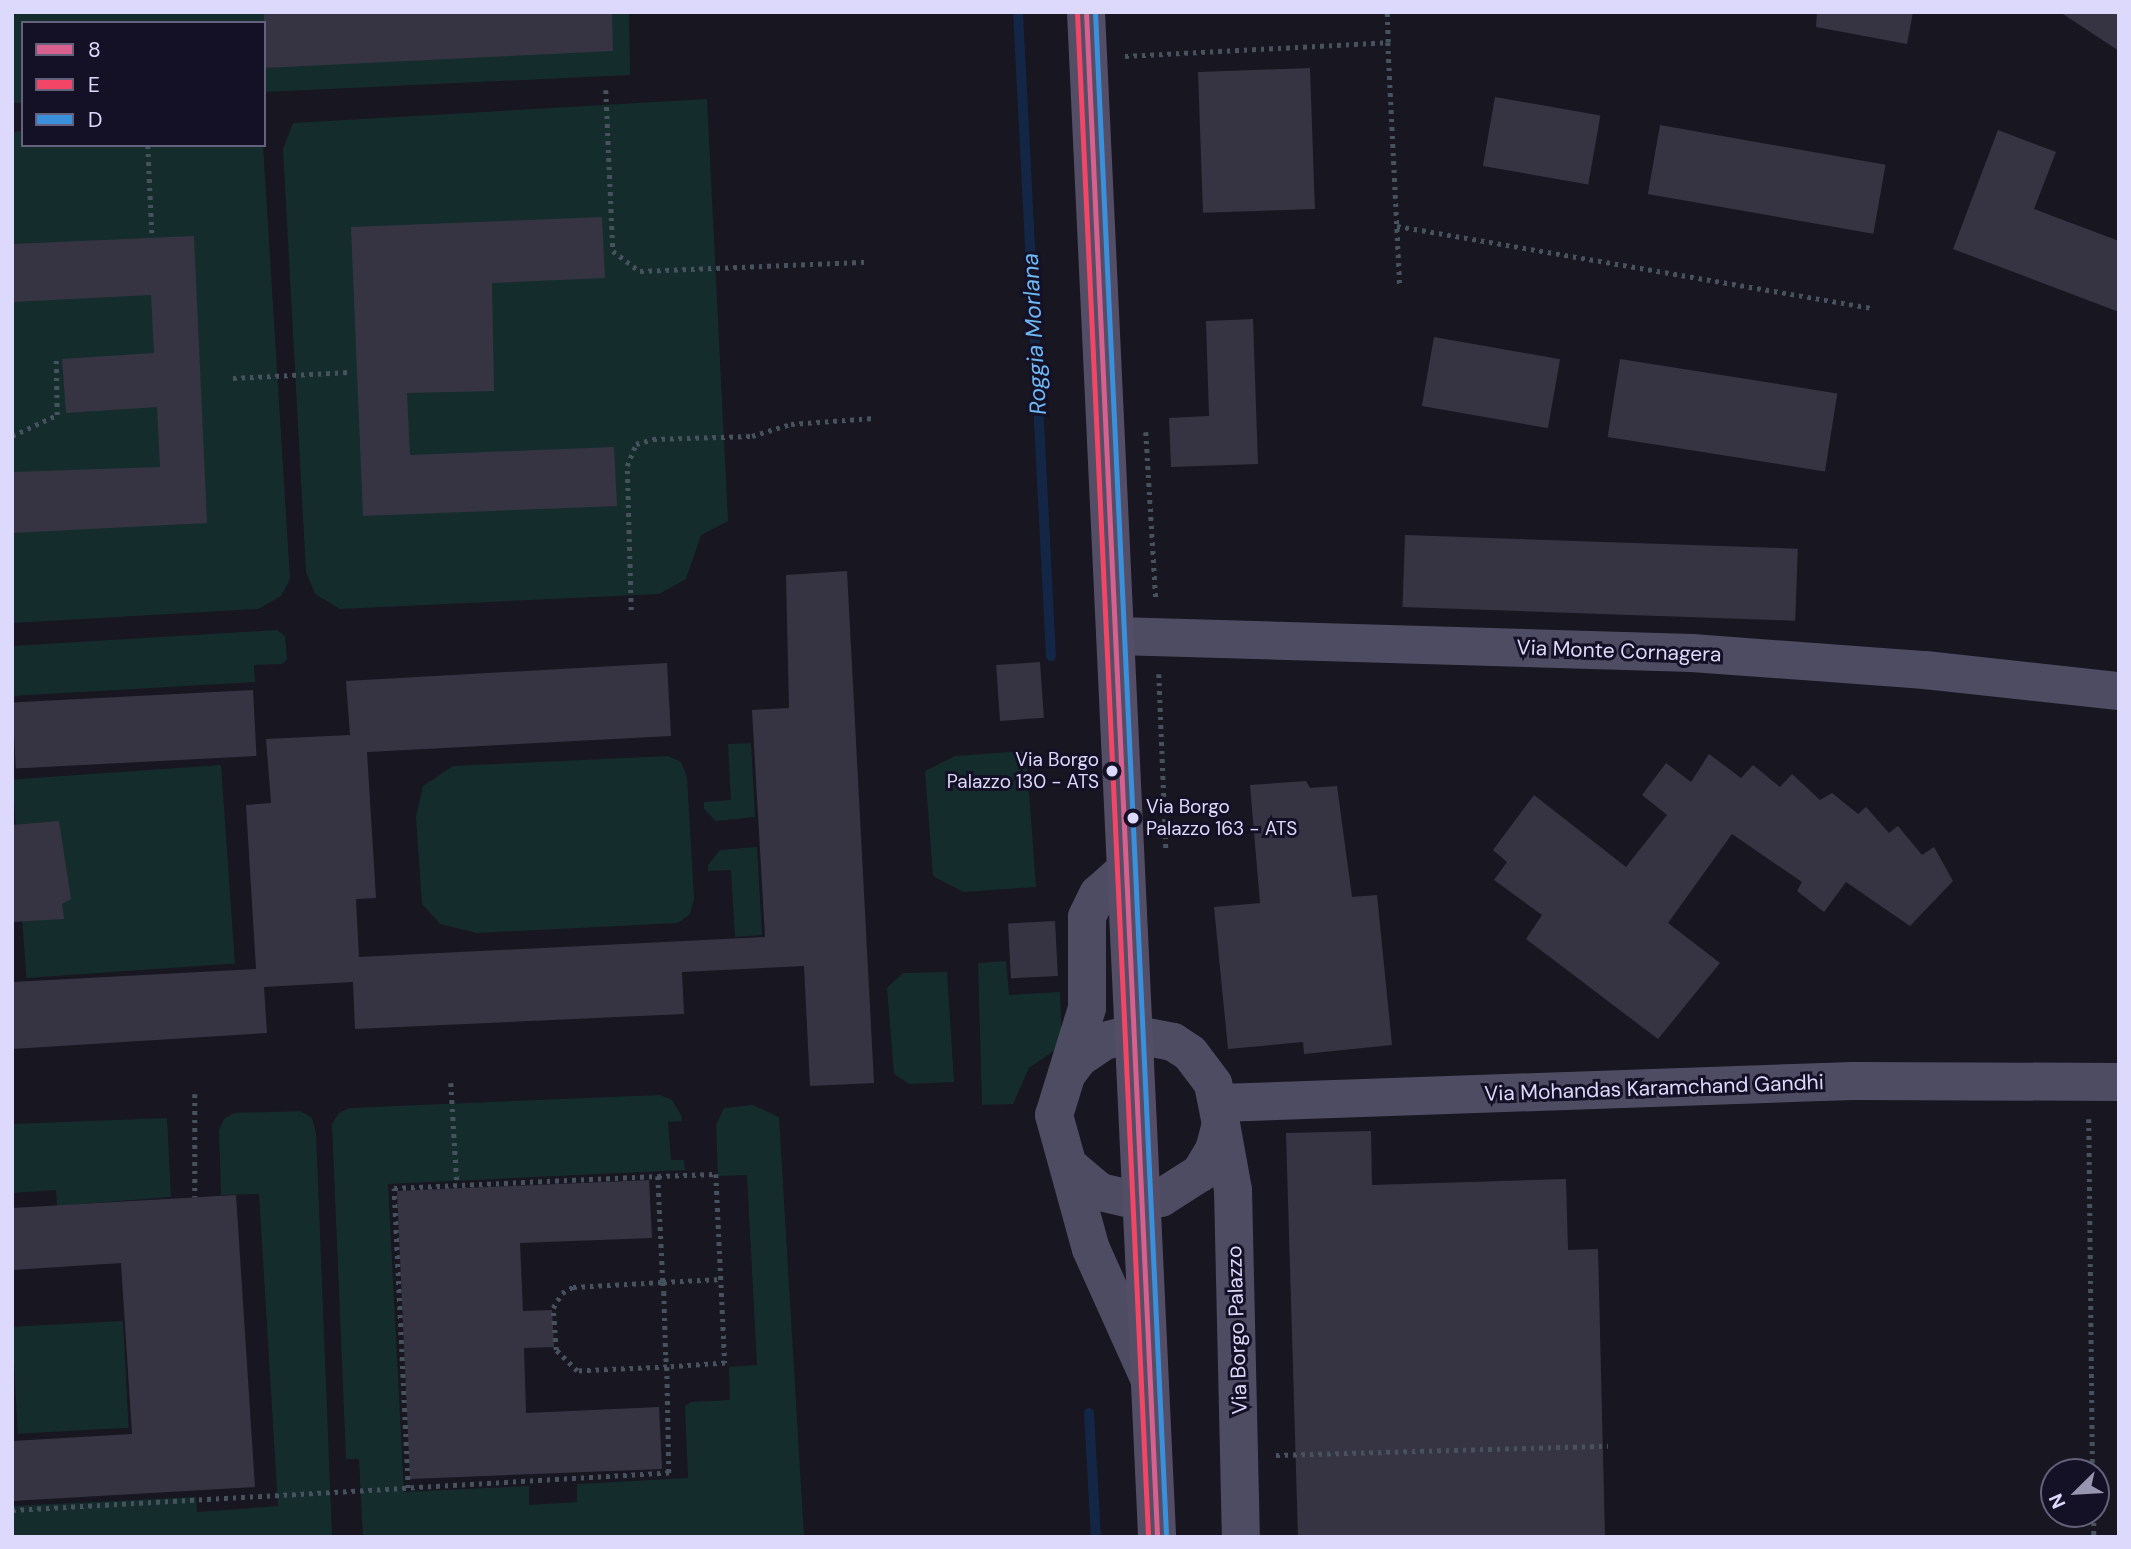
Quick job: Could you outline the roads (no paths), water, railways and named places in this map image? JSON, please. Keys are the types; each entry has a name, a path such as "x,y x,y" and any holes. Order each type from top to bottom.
{"main road":[{"path":"1086,12 1117,636 1139,1202 1157,1537"}],"street":[{"name":"Via Monte Cornagera","path":"1117,636 1692,653 1925,670 2119,691"},
{"path":"1125,870 1098,894 1087,917 1087,1008 1056,1098 1056,1133 1069,1166 1091,1249 1149,1378"},
{"path":"1062,1082 1079,1058 1104,1041 1132,1034"},
{"name":"Via Borgo Palazzo","path":"1132,1034 1153,1036 1190,1052 1213,1084 1220,1113 1233,1190 1241,1537"},
{"name":"Via Mohandas Karamchand Gandhi","path":"1220,1113 1853,1081 2103,1082"},
{"path":"1069,1166 1100,1192 1139,1202 1180,1190 1200,1172 1214,1150 1220,1113"}],"waterway":[{"name":"Roggia Morlana","path":"1018,12 1051,656"},
{"name":"Roggia Morlana","path":"1089,1413 1096,1537"}],"place":[{"name":"Via Borgo Palazzo 130 - ATS","path":"1112,771"},
{"name":"Via Borgo Palazzo 163 - ATS","path":"1133,818"}]}
